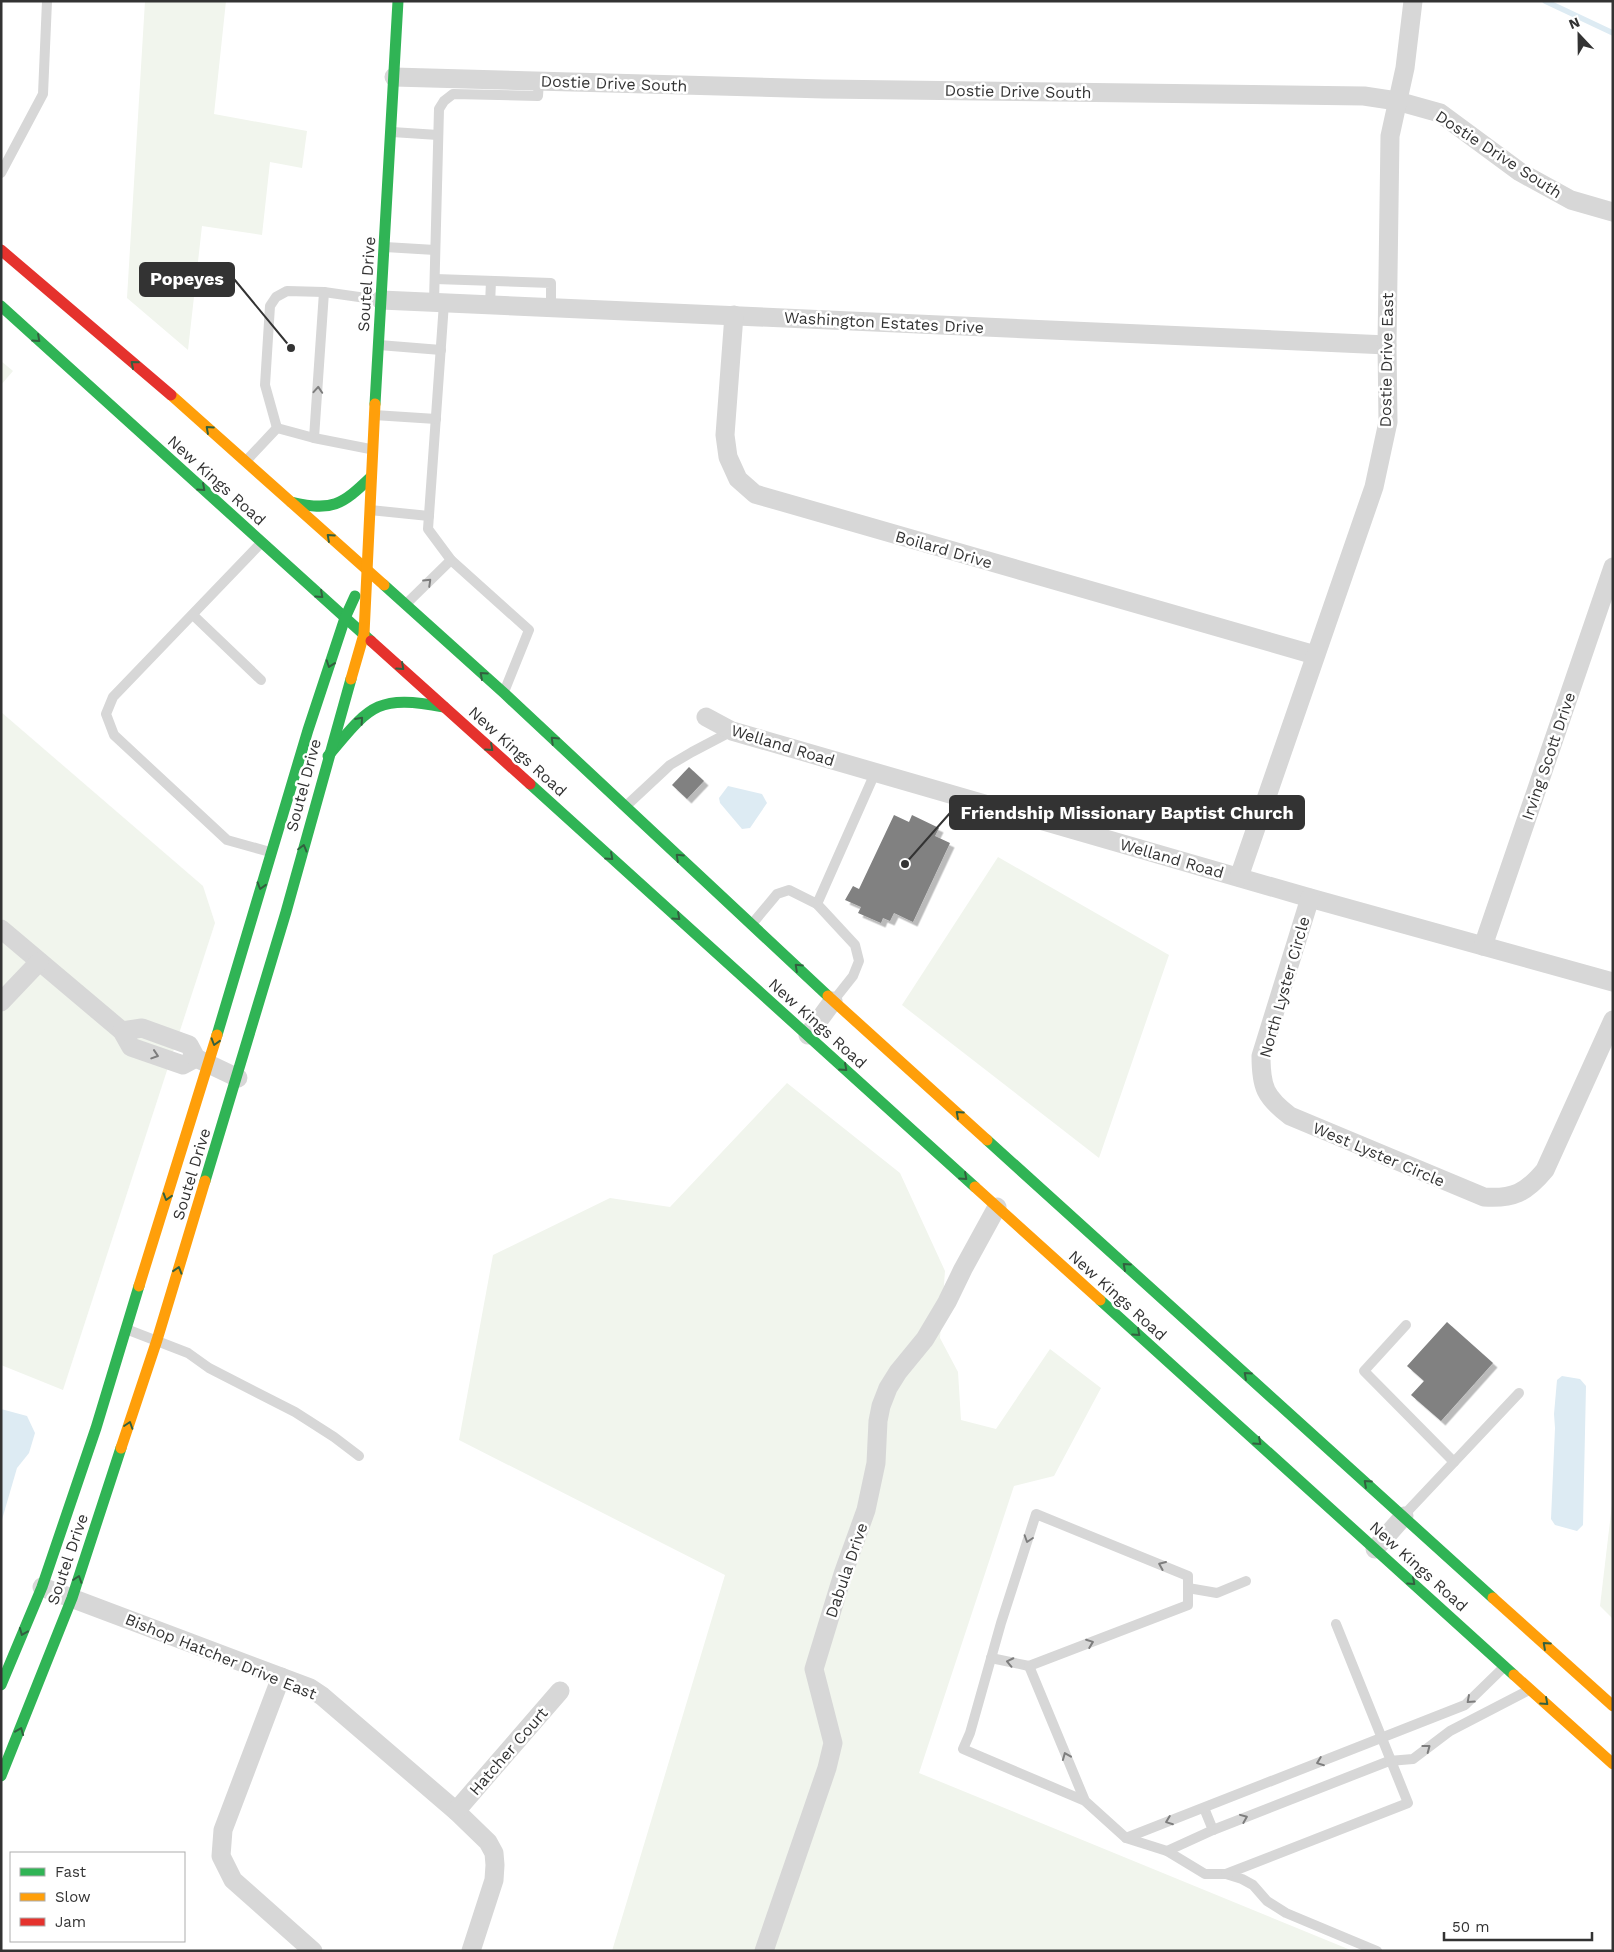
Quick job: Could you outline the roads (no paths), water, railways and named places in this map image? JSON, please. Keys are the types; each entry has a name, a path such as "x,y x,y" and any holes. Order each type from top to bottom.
{"main road":[{"name":"Soutel Drive","path":"1,1776 72,1598 157,1340 238,1078 364,634 370,477 398,1"},
{"name":"New Kings Road","path":"1,250 246,462 504,693 834,1001 1613,1706"},
{"name":"New Kings Road","path":"1,306 1613,1764"},
{"path":"291,502 312,508 330,507 350,497 370,477"},
{"name":"Soutel Drive","path":"1,1685 42,1587 96,1428 202,1060 271,852 308,730 345,618 366,570"},
{"path":"328,756 366,713 387,704 418,703 444,707"}],"street":[{"name":"Dostie Drive East","path":"1238,877 1374,487 1388,422 1387,345 1390,136 1406,68 1413,1"},
{"name":"Dostie Drive South","path":"394,77 453,86 539,81 824,89 1364,96 1397,101 1440,112 1520,172 1571,200 1613,212"},
{"name":"Washington Estates Drive","path":"381,300 1387,345"},
{"name":"Boilard Drive","path":"734,315 725,435 728,456 738,479 755,494 1315,655"},
{"name":"Irving Scott Drive","path":"1483,946 1613,567"},
{"name":"Welland Road","path":"706,717 732,731 875,773 1310,898 1613,982"},
{"name":"North Lyster Circle","path":"1262,1077 1262,1056 1310,898"},
{"path":"1,929 122,1031 131,1047 183,1065 202,1060 238,1078"},
{"path":"1,1002 39,962"},
{"path":"808,1036 834,1001"},
{"name":"West Lyster Circle","path":"1262,1077 1267,1094 1277,1106 1290,1116 1484,1198 1500,1198 1516,1195 1533,1185 1545,1170 1613,1020"},
{"name":"Dabula Drive","path":"764,1951 827,1768 832,1743 814,1668 843,1574 866,1510 876,1463 878,1421 881,1406 888,1388 898,1372 925,1339 947,1302 997,1207"},
{"path":"1375,1549 1404,1516"},
{"name":"Bishop Hatcher Drive East","path":"42,1587 310,1688 322,1696 456,1811 488,1842 494,1853 494,1880 471,1951"},
{"path":"281,1677 223,1830 221,1856 233,1880 313,1951"},
{"name":"Hatcher Court","path":"456,1811 560,1691"}],"lane":[{"path":"1,173 42,94 47,1"},
{"path":"453,86 439,110 435,279 439,303 440,350 428,529 451,560 529,630 504,693"},
{"path":"391,132 438,135"},
{"path":"384,246 435,250"},
{"path":"435,279 551,283 551,307"},
{"path":"490,305 491,281"},
{"path":"277,428 265,385 270,306 276,297 287,291 324,292 381,300"},
{"path":"314,438 324,292"},
{"path":"378,345 440,350"},
{"path":"374,414 436,419"},
{"path":"246,462 277,428"},
{"path":"277,428 314,438 372,449"},
{"path":"369,510 429,516"},
{"path":"262,542 113,697 106,714 114,735 226,840 271,852"},
{"path":"405,605 451,560"},
{"path":"193,615 261,680"},
{"path":"625,807 670,765 732,731"},
{"path":"817,904 875,773"},
{"path":"751,924 777,894 789,890 817,904 855,945 859,961 853,976 834,1001"},
{"path":"1406,1325 1364,1372 1454,1462"},
{"path":"125,1329 188,1353 209,1368 295,1412 359,1456"},
{"path":"1404,1516 1519,1392"},
{"path":"992,1658 1029,1666 1188,1605 1188,1576 1036,1514 964,1748 1085,1801 1126,1838 1167,1851 1205,1874 1226,1874 1242,1879 1253,1885 1266,1901 1286,1913 1376,1951"},
{"path":"1188,1588 1217,1593 1246,1581"},
{"path":"1226,1874 1408,1803 1389,1761 1336,1624"},
{"path":"1029,1666 1085,1801"},
{"path":"1126,1838 1465,1705 1505,1666"},
{"path":"1167,1851 1212,1830 1389,1761 1412,1759 1450,1731 1531,1690"},
{"path":"1204,1808 1212,1830"}],"waterway":[{"path":"1545,1 1613,33"}],"place":[{"name":"Popeyes","path":"291,348"},
{"name":"Friendship Missionary Baptist Church","path":"905,864"}]}
